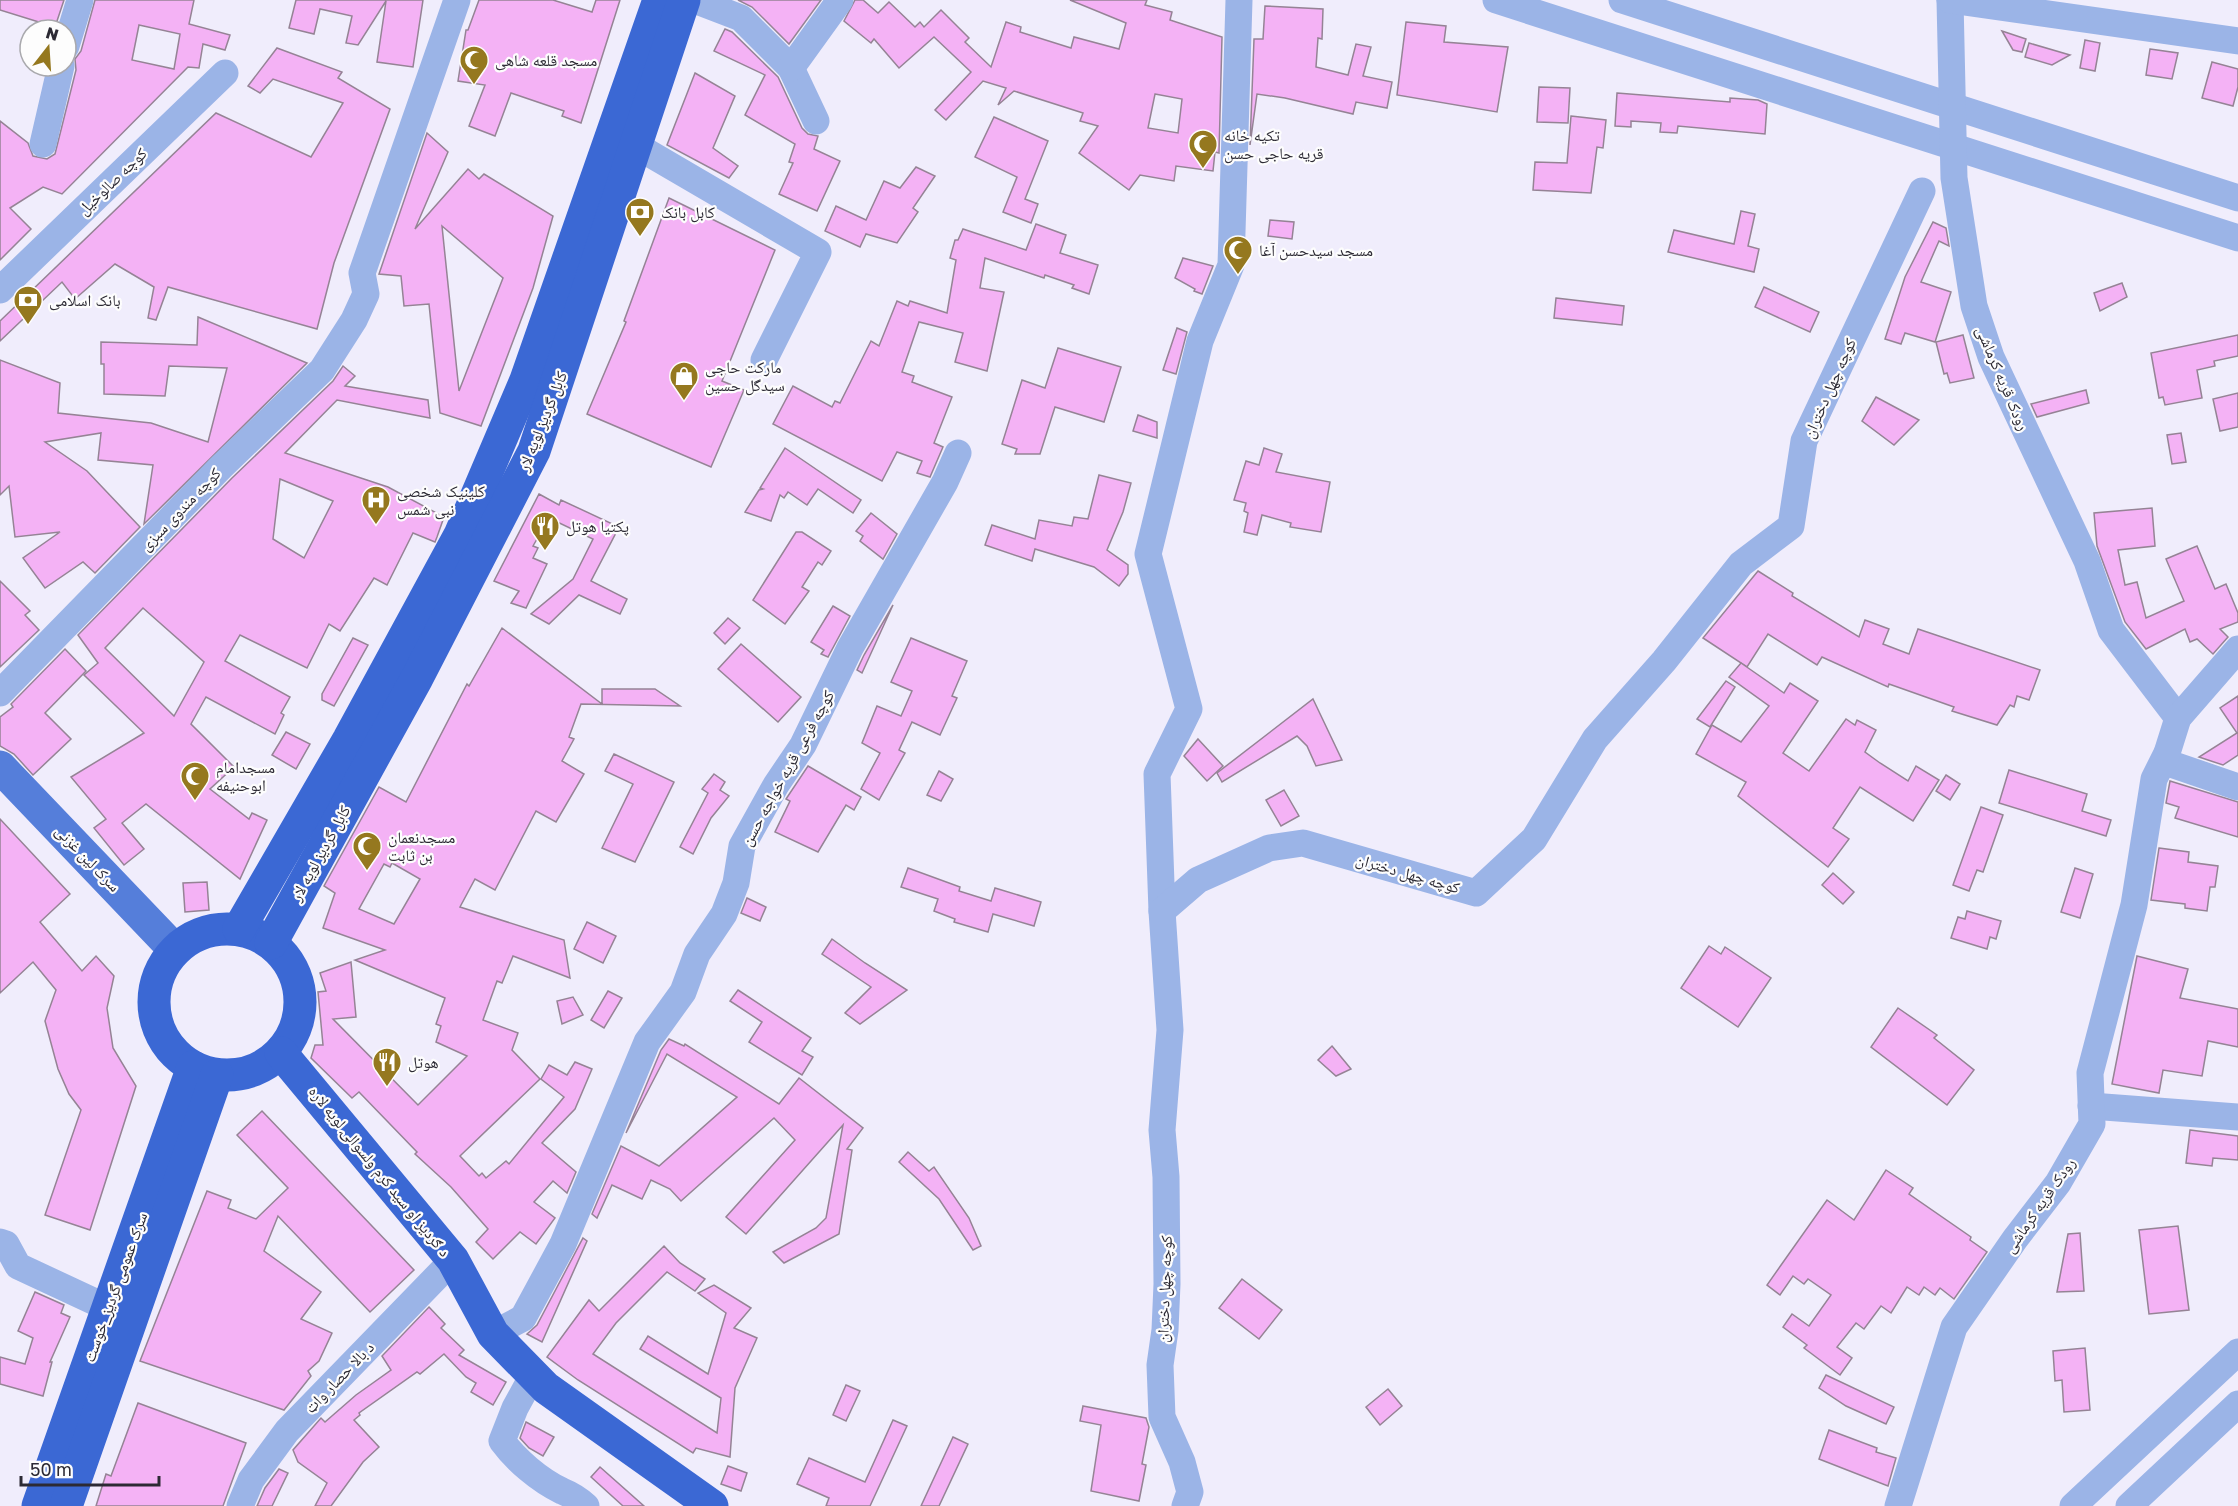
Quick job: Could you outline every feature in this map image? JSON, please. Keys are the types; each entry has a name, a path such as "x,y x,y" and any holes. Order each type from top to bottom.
{"highway":[{"name":"کابل گردیز لویه لار","path":"239,929 349,739 460,536 526,380 658,0"},
{"name":"کابل گردیز لویه لار","path":"271,943 417,678 534,451 566,361 684,0"},
{"path":"216,929 239,929 261,936 271,943 293,968 300,989 301,1012 294,1034 281,1053 263,1067 241,1075 205,1071 174,1054 161,1035 154,1013 154,990 161,968 175,950 194,936 216,929"},
{"name":"د ګردیز او سید کرم ولسوالۍ لویه لاره","path":"281,1053 453,1260 494,1335 533,1376 546,1388 712,1506"},
{"name":"سرک عمومی گردیز_خوست","path":"38,1506 108,1308 205,1071"},
{"name":"سرک عمومی گردیز_خوست","path":"66,1506 205,1071"}],"main road":[{"name":"سرک لین غزنی","path":"0,767 175,950"}],"street":[{"path":"75,18 80,0"},
{"name":"کوچه مندوی سبزی","path":"0,693 221,466 322,370 354,320 366,294 362,273 457,0"},
{"path":"694,0 741,18 791,68 816,122"},
{"path":"791,68 840,0"},
{"path":"1162,911 1157,774 1189,709 1148,554 1200,341 1232,265 1239,0"},
{"path":"1496,0 2238,238"},
{"path":"1622,0 2238,198"},
{"path":"1950,0 2238,41"},
{"name":"رودک قریه کرماشی","path":"1950,0 1954,178 1974,306 1991,357 2087,561 2111,630 2178,718"},
{"name":"کوچه صالوخیل","path":"0,290 225,73"},
{"path":"43,144 59,78"},
{"path":"635,145 818,252 764,360"},
{"name":"کوچه چهل دختران","path":"1185,1506 1190,1492 1182,1462 1162,1417 1160,1365 1166,1330 1167,1284 1166,1177 1162,1130 1170,1030 1162,911 1198,880 1269,848 1304,843 1476,893 1534,839 1595,739 1664,661 1741,564 1791,526 1804,441 1922,191"},
{"name":"کوچه فرعی قریه خواجه حسن","path":"494,1335 523,1318 562,1244 647,1042 683,992 697,954 724,914 736,883 742,846 776,785 803,746 850,648 945,482 958,453"},
{"name":"رودک قریه کرماشی","path":"1898,1506 1954,1327 2015,1239 2058,1183 2092,1124 2090,1072 2134,905 2154,779 2167,753 2178,718 2238,649"},
{"path":"2167,753 2168,763 2238,787"},
{"path":"2091,1106 2238,1117"},
{"path":"0,1242 6,1244 18,1266 108,1308"},
{"name":"د بالا حصار واټ","path":"240,1506 251,1480 287,1431 453,1260"},
{"path":"2073,1506 2238,1352"},
{"path":"533,1376 514,1408 502,1441 514,1457 561,1491 573,1494 586,1506"},
{"path":"2129,1506 2238,1404"}],"building":[{"path":"0,0 64,0 58,18 26,18 0,10"},
{"path":"95,0 194,0 189,24 230,35 225,50 203,44 199,68 188,67 62,194 43,187 10,208 31,229 0,260 0,121 28,143 33,156 47,159 55,154 74,78 78,78 78,55","holes":["139,25 180,34 174,69 132,60"]},
{"path":"296,0 423,0 413,67 377,62 386,1 358,45 346,43 352,16 320,9 314,34 289,28"},
{"path":"479,0 553,0 592,12 596,0 620,0 581,123 562,116 564,111 511,93 495,136 469,126 485,85 458,81 466,30 468,30"},
{"path":"738,0 821,0 789,44 752,7"},
{"path":"855,0 863,0 878,13 889,2 915,27 920,22 924,27 941,10 969,38 965,42 991,67 1006,22 1021,27 1020,32 1071,48 1074,37 1119,49 1126,23 1070,0 1147,0 1145,5 1172,12 1170,20 1222,37 1219,153 1215,152 1213,171 1176,166 1174,181 1140,175 1129,190 1079,153 1098,126 1080,121 1083,113 1014,91 998,105 1006,88 983,81 946,120 935,110 971,72 934,37 899,68 874,39 871,43 844,21","holes":["1155,94 1182,99 1178,133 1148,128"]},
{"path":"1265,6 1323,9 1322,39 1318,38 1316,67 1348,75 1356,44 1371,47 1363,76 1392,82 1387,108 1356,102 1353,114 1257,94 1250,145 1254,39 1263,39"},
{"path":"1406,22 1446,26 1444,42 1508,47 1497,112 1397,95"},
{"path":"725,29 732,32 778,77 802,128 808,134 818,136 814,149 840,161 817,211 779,194 793,163 789,162 795,144 745,115 765,75 714,51"},
{"path":"2002,31 2026,39 2022,52 2013,50"},
{"path":"2085,40 2100,43 2095,71 2080,68"},
{"path":"2029,43 2070,55 2052,65 2025,57"},
{"path":"277,48 342,72 338,78 390,109 334,263 317,329 168,287 156,320 148,318 154,287 115,264 75,299 62,282 0,341 0,321 216,113 311,157 343,103 273,79 260,93 248,86"},
{"path":"2150,49 2178,53 2172,79 2146,75"},
{"path":"2212,62 2238,69 2238,87 2233,106 2202,98"},
{"path":"695,73 735,96 713,148 738,166 729,178 667,145"},
{"path":"1539,87 1570,88 1568,123 1537,122"},
{"path":"1617,93 1730,102 1730,98 1758,100 1767,104 1765,134 1678,126 1677,133 1660,132 1661,123 1631,121 1631,127 1615,126"},
{"path":"1571,116 1606,120 1603,148 1597,147 1591,193 1533,190 1535,162 1567,163"},
{"path":"994,117 1048,141 1025,199 1038,204 1031,223 1003,212 1017,177 975,157"},
{"path":"427,133 448,152 415,229 468,169 479,179 484,174 553,216 533,288 481,426 440,413 429,304 404,306 401,276 379,274","holes":["442,226 503,278 459,391"]},
{"path":"916,167 935,176 913,208 918,212 897,243 866,234 860,247 825,231 836,206 866,220 884,181 900,188"},
{"path":"669,198 775,250 722,381 744,390 711,467 587,414 626,322 624,321"},
{"path":"1741,211 1755,214 1748,246 1759,249 1754,272 1668,252 1674,230 1734,244"},
{"path":"1270,220 1294,222 1292,239 1268,236"},
{"path":"1933,222 1946,228 1949,246 1939,241 1921,282 1951,292 1935,342 1905,333 1901,344 1885,339 1905,277"},
{"path":"1036,224 1066,235 1060,253 1098,265 1089,294 1072,288 1074,285 1045,275 1044,278 985,258 980,288 1004,292 987,371 955,362 963,333 919,322 902,372 914,376 912,382 952,397 934,443 943,447 930,477 917,473 922,461 897,452 882,481 773,424 793,386 832,407 835,401 840,403 871,341 879,346 897,301 908,306 910,301 947,313 956,260 950,258 955,240 958,240 963,229 1026,250"},
{"path":"1183,258 1213,266 1202,294 1175,278"},
{"path":"2122,283 2127,297 2100,311 2094,293"},
{"path":"1764,287 1819,312 1810,332 1755,307"},
{"path":"1556,298 1624,306 1622,325 1554,318"},
{"path":"198,317 307,363 144,524 153,465 98,460 101,433 45,442 87,471 140,527 95,573 83,562 45,588 23,558 60,532 15,537 9,486 0,495 0,360 60,383 58,413 151,423 208,442 227,368 169,366 165,396 104,394 104,364 101,364 101,342 197,345"},
{"path":"1177,328 1187,332 1176,374 1163,370"},
{"path":"1963,335 1974,378 1950,383 1947,373 1944,374 1936,342"},
{"path":"2238,335 2238,356 2214,361 2215,366 2197,370 2202,398 2165,405 2163,397 2159,398 2151,353"},
{"path":"1058,348 1121,367 1104,422 1055,407 1040,454 1015,454 1017,449 1002,444 1022,380 1045,388"},
{"path":"343,366 355,376 345,386 428,400 430,418 337,400 285,453 388,487 444,517 435,542 413,533 387,585 374,578 340,631 329,624 307,668 240,635 225,661 290,697 281,713 284,715 275,734 206,697 191,724 234,767 210,789 249,819 252,813 267,820 240,879 146,804 122,823 144,849 124,865 94,828 106,819 71,777 144,733 84,675 98,663 78,635 232,478 333,381","holes":["280,479 333,501 304,558 273,539","143,608 204,662 174,716 105,648"]},
{"path":"2086,390 2089,403 2037,417 2031,404"},
{"path":"2238,393 2238,427 2220,431 2213,399"},
{"path":"1876,397 1919,420 1894,445 1862,421"},
{"path":"1138,415 1157,422 1157,438 1133,431"},
{"path":"2181,433 2186,462 2172,464 2167,435"},
{"path":"785,448 861,500 853,513 818,489 807,505 788,492 784,498 780,495 771,521 745,512 759,490 763,489 760,488"},
{"path":"1264,448 1282,454 1276,472 1330,482 1321,532 1290,527 1291,523 1262,515 1257,535 1244,532 1248,513 1244,511 1246,503 1234,500 1246,461 1259,465"},
{"path":"1099,475 1131,483 1123,512 1107,550 1128,565 1128,574 1119,586 1094,567 1035,549 1032,561 985,545 992,525 1035,539 1039,520 1072,526 1074,517 1088,519"},
{"path":"539,494 559,505 561,500 619,527 591,581 627,599 620,614 579,595 549,624 531,614 573,579 593,539 549,518 533,546 538,548 533,558 547,564 526,608 511,603 519,591 494,581"},
{"path":"2152,508 2155,546 2118,550 2125,585 2137,582 2146,618 2184,601 2166,559 2197,546 2215,589 2226,584 2238,613 2238,622 2220,629 2228,637 2213,654 2197,639 2190,642 2185,629 2146,649 2125,622 2097,546 2094,513"},
{"path":"871,513 897,534 883,559 860,541 863,536 856,531"},
{"path":"796,532 802,532 831,551 822,565 818,562 802,587 809,591 785,624 753,600"},
{"path":"1758,571 1793,593 1792,596 1859,637 1865,620 1889,629 1883,644 1909,654 1918,629 2040,670 2029,700 2017,696 2014,707 2010,705 1997,725 1952,711 1954,707 1889,684 1888,687 1822,657 1817,665 1768,634 1747,667 1703,638"},
{"path":"0,581 30,611 25,615 39,630 0,667"},
{"path":"893,605 862,673 857,670"},
{"path":"833,606 850,616 828,657 821,654 824,650 811,642"},
{"path":"728,618 740,628 725,644 714,633"},
{"path":"502,628 602,704 602,689 655,689 680,706 581,704 569,737 574,739 562,761 584,774 556,822 536,811 495,890 475,879 460,907 564,940 570,978 513,956 502,983 497,981 483,1020 518,1033 512,1050 540,1079 460,1156 479,1176 482,1173 486,1178 506,1161 509,1164 564,1097 541,1079 549,1065 567,1075 575,1062 592,1069 575,1109 542,1143 576,1172 567,1193 553,1181 534,1202 555,1218 536,1244 520,1232 493,1259 476,1242 488,1229 451,1187 415,1154 417,1152 359,1092 352,1098 311,1058 315,1045 323,1045 318,992 326,991 320,973 351,962 356,1017 333,1019 418,1105 467,1056 436,1042 441,1026 436,1024 445,998 355,960 385,950 323,928 335,893 324,886 379,787 406,802 467,684 469,686","holes":["392,863 420,879 394,924 359,909 384,864 390,867"]},
{"path":"353,638 368,645 334,706 322,700 322,694"},
{"path":"911,638 967,661 952,696 957,698 940,735 912,722 899,750 905,753 879,800 861,789 880,753 862,743 877,706 901,716 912,691 891,682"},
{"path":"741,644 801,697 778,722 718,669"},
{"path":"65,649 86,671 45,713 71,739 33,775 14,754 0,746 0,717 13,707 11,704"},
{"path":"1741,663 1784,693 1790,683 1818,701 1783,753 1809,771 1846,719 1855,725 1857,720 1876,730 1865,752 1880,763 1908,781 1916,766 1939,780 1913,821 1860,787 1833,828 1849,839 1828,867 1738,796 1746,782 1696,754 1712,725 1741,742 1769,706 1729,677"},
{"path":"1726,681 1735,687 1710,727 1697,719"},
{"path":"2238,696 2238,755 2223,765 2199,757 2237,733 2220,708"},
{"path":"1313,699 1342,760 1316,766 1307,746 1297,736 1222,782 1217,773"},
{"path":"286,732 310,744 296,769 272,755"},
{"path":"1198,739 1223,766 1207,781 1184,756"},
{"path":"614,754 674,782 635,862 602,848 633,784 605,771"},
{"path":"808,766 861,797 854,810 846,805 818,852 775,832 790,801 786,799"},
{"path":"2009,770 2087,794 2082,811 2111,820 2106,836 1999,803"},
{"path":"939,771 953,779 941,801 927,795"},
{"path":"714,774 725,782 720,790 729,796 711,818 693,854 680,847 708,793 702,789"},
{"path":"1946,775 1960,784 1950,800 1936,791"},
{"path":"2170,781 2238,802 2238,837 2175,818 2179,807 2166,803"},
{"path":"1284,790 1299,816 1281,826 1266,800"},
{"path":"1981,807 2003,815 1983,872 1977,870 1969,891 1953,885"},
{"path":"0,819 70,894 40,922 82,971 96,956 114,976 107,1008 113,1048 136,1086 90,1230 45,1215 81,1110 69,1094 58,1069 45,1021 56,990 33,962 0,993"},
{"path":"2159,848 2189,852 2188,862 2218,866 2215,887 2210,887 2207,911 2185,908 2185,904 2151,900"},
{"path":"908,868 960,887 959,891 991,901 995,888 1041,902 1034,926 993,914 988,932 954,922 955,919 934,911 938,899 901,887"},
{"path":"2075,868 2093,874 2080,918 2061,912"},
{"path":"1833,873 1854,892 1843,904 1822,885"},
{"path":"207,882 209,910 185,912 183,883"},
{"path":"747,898 766,907 760,921 741,913"},
{"path":"1967,911 2001,921 1996,939 1990,937 1987,949 1951,938 1958,917 1965,919"},
{"path":"587,922 616,936 603,963 574,949"},
{"path":"832,939 907,990 860,1024 845,1013 871,987 822,954"},
{"path":"1709,946 1721,954 1725,947 1771,978 1738,1027 1681,988"},
{"path":"2137,956 2188,969 2180,998 2238,1009 2238,1047 2208,1041 2202,1076 2163,1070 2159,1093 2112,1084"},
{"path":"738,990 811,1038 802,1051 813,1057 802,1075 749,1042 762,1022 730,1001"},
{"path":"608,991 622,998 604,1028 591,1020"},
{"path":"573,997 583,1015 562,1024 557,1001"},
{"path":"1898,1008 1937,1035 1934,1038 1974,1070 1947,1105 1871,1047"},
{"path":"669,1039 684,1046 685,1044 779,1104 799,1078 863,1128 847,1149 852,1150 839,1234 784,1263 773,1252 816,1228 826,1218 843,1125 746,1234 726,1217 795,1140 774,1118 681,1201 670,1189 651,1180 642,1199 612,1185 597,1218 592,1214 621,1146 659,1166 737,1097 667,1054 626,1133 661,1050"},
{"path":"1332,1046 1351,1069 1336,1076 1318,1060"},
{"path":"262,1111 414,1270 370,1312 278,1216 264,1251 321,1292 301,1319 332,1333 319,1361 308,1371 311,1376 284,1410 140,1361 207,1191 231,1200 228,1208 256,1219 288,1188 237,1135"},
{"path":"2190,1130 2238,1136 2238,1160 2213,1158 2212,1166 2186,1163"},
{"path":"908,1152 929,1171 934,1167 969,1218 981,1246 973,1250 939,1199 899,1162"},
{"path":"1886,1170 1913,1188 1909,1194 1971,1237 1970,1240 1987,1252 1954,1299 1940,1288 1935,1295 1924,1287 1919,1295 1907,1287 1891,1313 1881,1306 1864,1329 1856,1323 1837,1347 1852,1358 1840,1375 1804,1348 1807,1345 1783,1327 1792,1314 1809,1326 1831,1295 1808,1279 1804,1284 1793,1276 1780,1295 1767,1285 1827,1200 1854,1220"},
{"path":"2178,1226 2189,1310 2149,1314 2139,1230"},
{"path":"2080,1233 2084,1291 2057,1292 2068,1234"},
{"path":"583,1238 587,1241 542,1342 527,1334 537,1325"},
{"path":"664,1246 680,1263 705,1279 695,1291 667,1272 616,1323 593,1354 717,1433 721,1398 640,1349 648,1336 708,1374 726,1313 698,1293 714,1285 751,1308 734,1328 757,1338 735,1388 730,1457 696,1448 693,1453 578,1380 547,1357 589,1300 599,1311"},
{"path":"1242,1279 1282,1310 1259,1339 1219,1308"},
{"path":"35,1292 64,1305 61,1313 70,1317 50,1362 52,1362 43,1396 0,1384 0,1357 25,1364 33,1338 18,1331"},
{"path":"429,1307 445,1324 441,1328 464,1350 459,1355 506,1382 493,1405 471,1392 476,1383 466,1377 444,1354 420,1374 417,1372 359,1413 360,1415 354,1420 379,1447 363,1462 331,1506 315,1506 327,1483 298,1462 293,1450 321,1418 325,1422 356,1395 391,1370 382,1356"},
{"path":"2085,1348 2090,1410 2064,1412 2062,1380 2055,1381 2053,1351"},
{"path":"1826,1375 1894,1407 1886,1424 1846,1406 1819,1388"},
{"path":"846,1385 860,1391 846,1421 833,1415"},
{"path":"1388,1389 1402,1406 1380,1425 1366,1407"},
{"path":"138,1403 246,1443 223,1506 96,1506 106,1474 111,1476"},
{"path":"1083,1406 1146,1418 1149,1427 1142,1464 1146,1465 1139,1501 1091,1491 1101,1425 1080,1421"},
{"path":"893,1420 907,1426 870,1506 826,1506 829,1498 797,1484 809,1458 865,1482"},
{"path":"526,1422 554,1437 543,1456 529,1448 520,1438"},
{"path":"1829,1430 1877,1448 1876,1452 1896,1458 1888,1486 1819,1459"},
{"path":"953,1437 968,1444 939,1506 921,1506"},
{"path":"728,1466 747,1473 741,1491 721,1484"},
{"path":"600,1467 644,1506 623,1506 591,1477"},
{"path":"279,1469 288,1473 272,1506 257,1506 265,1488"}],"place":[{"name":"مسجد قلعه شاهی","path":"474,86"},
{"name":"تکیه خانه قریه حاجی حسن","path":"1203,170"},
{"name":"کابل بانک","path":"640,238"},
{"name":"مسجد سیدحسن آغا","path":"1238,276"},
{"name":"بانک اسلامی","path":"28,326"},
{"name":"مارکت حاجی سیدگل حسین","path":"684,402"},
{"name":"کلینیک شخصی نبی شمس","path":"376,526"},
{"name":"پکتیا هوتل","path":"545,552"},
{"name":"مسجدامام ابوحنیفه","path":"195,802"},
{"name":"مسجدنعمان بن ثابت","path":"367,872"},
{"name":"هوتل","path":"387,1088"}]}
